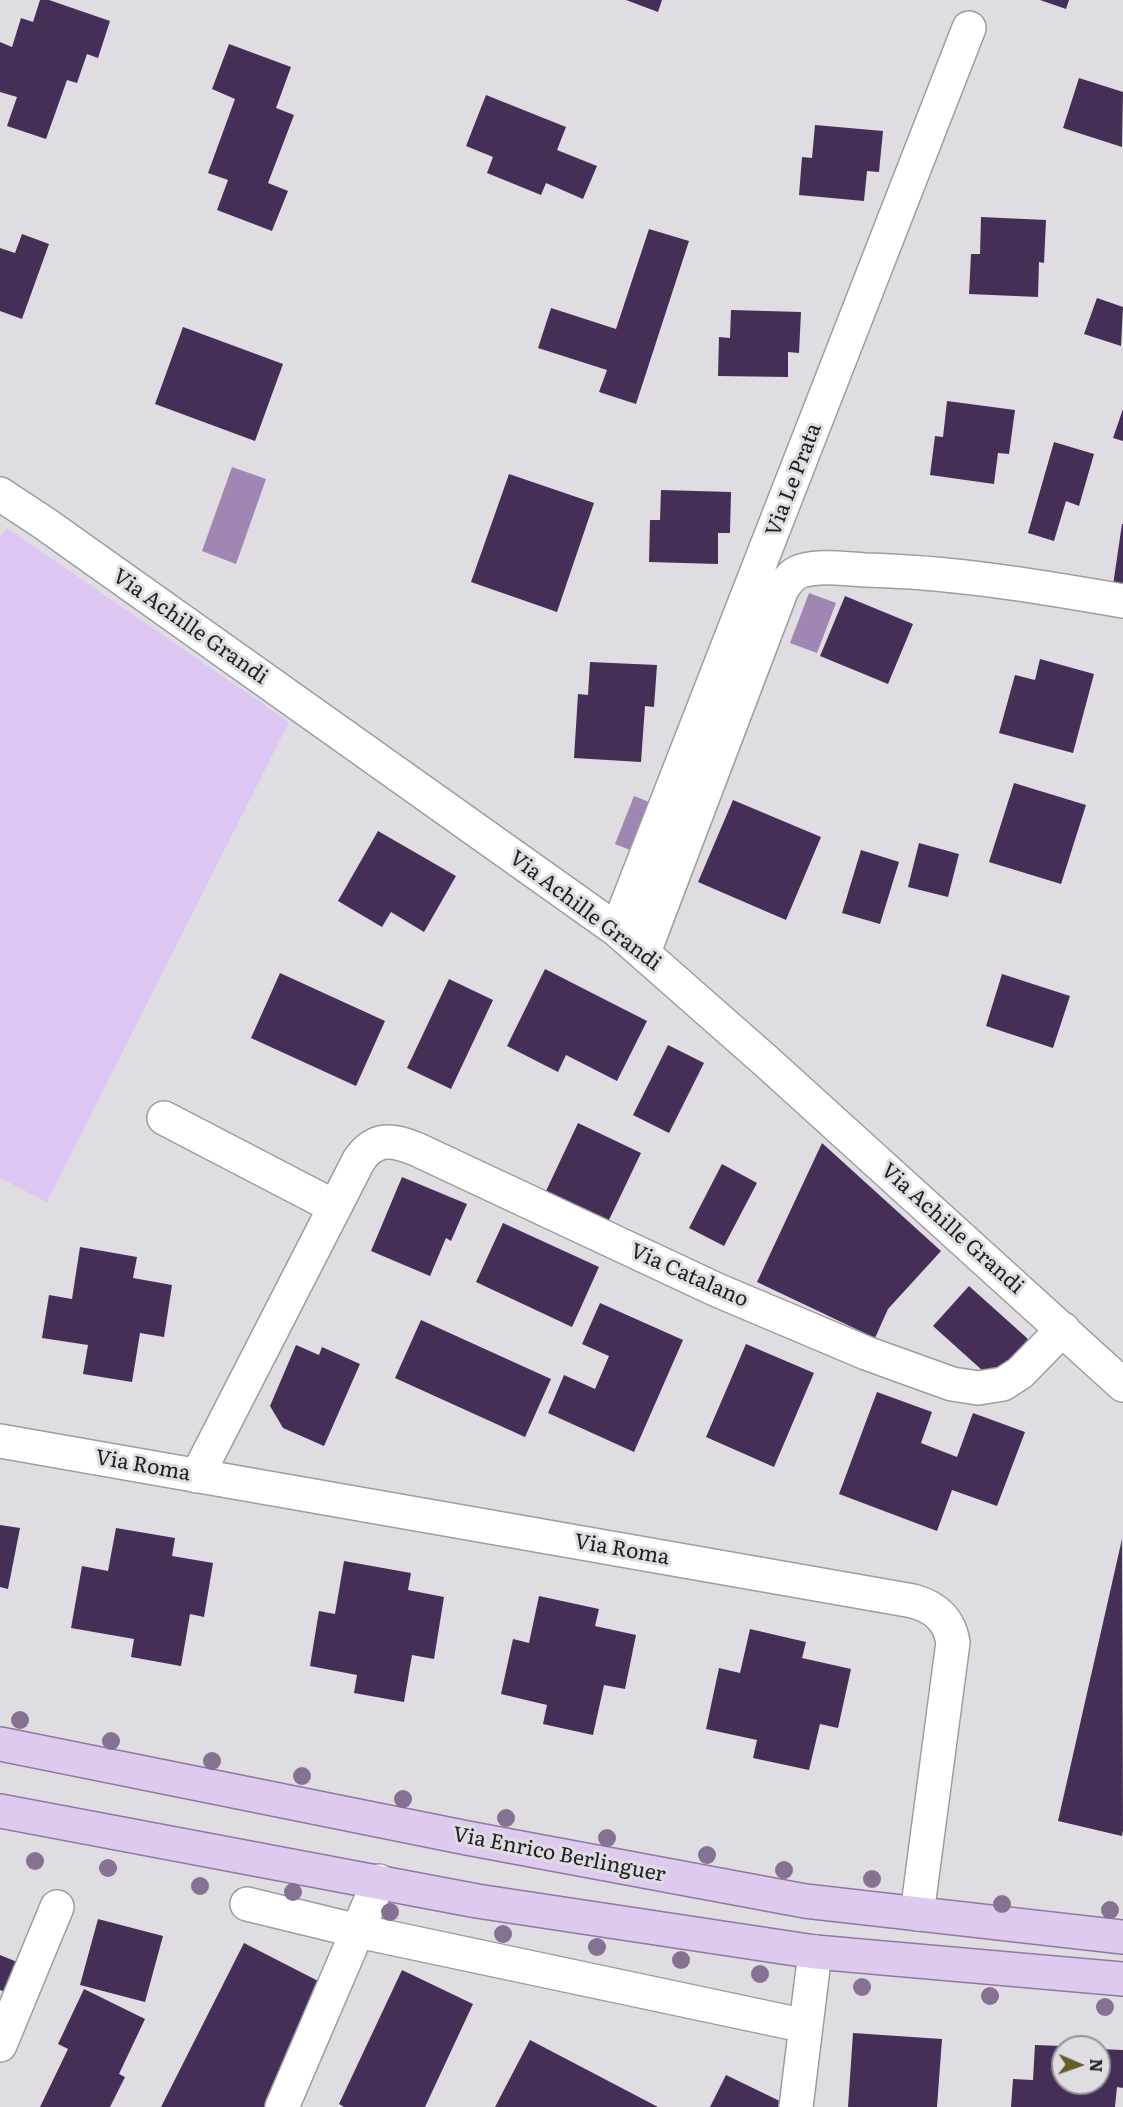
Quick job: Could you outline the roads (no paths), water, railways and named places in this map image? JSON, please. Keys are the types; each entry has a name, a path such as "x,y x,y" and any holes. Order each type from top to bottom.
{"main road":[{"name":"Via Enrico Berlinguer","path":"0,1744 467,1838 793,1899 1123,1937"},
{"path":"0,1811 477,1901 815,1952 1123,1978"}],"street":[{"name":"Via Le Prata","path":"617,930 969,28"},
{"name":"Via Achille Grandi","path":"0,494 617,930 1123,1385"},
{"path":"644,952 782,589 793,575 801,571 823,568 926,572 1023,583 1123,601"},
{"path":"164,1118 335,1207"},
{"name":"Via Catalano","path":"197,1476 359,1160 370,1147 383,1142 408,1146 717,1290 866,1353 961,1386 987,1388 1011,1380 1063,1329"},
{"name":"Via Roma","path":"0,1441 890,1597 927,1606 943,1617 947,1624 952,1635 952,1653 917,1914"},
{"path":"282,2107 379,1881"},
{"path":"247,1904 358,1931 806,2026"},
{"path":"0,2044 57,1907"},
{"path":"796,2107 815,1952"}]}
